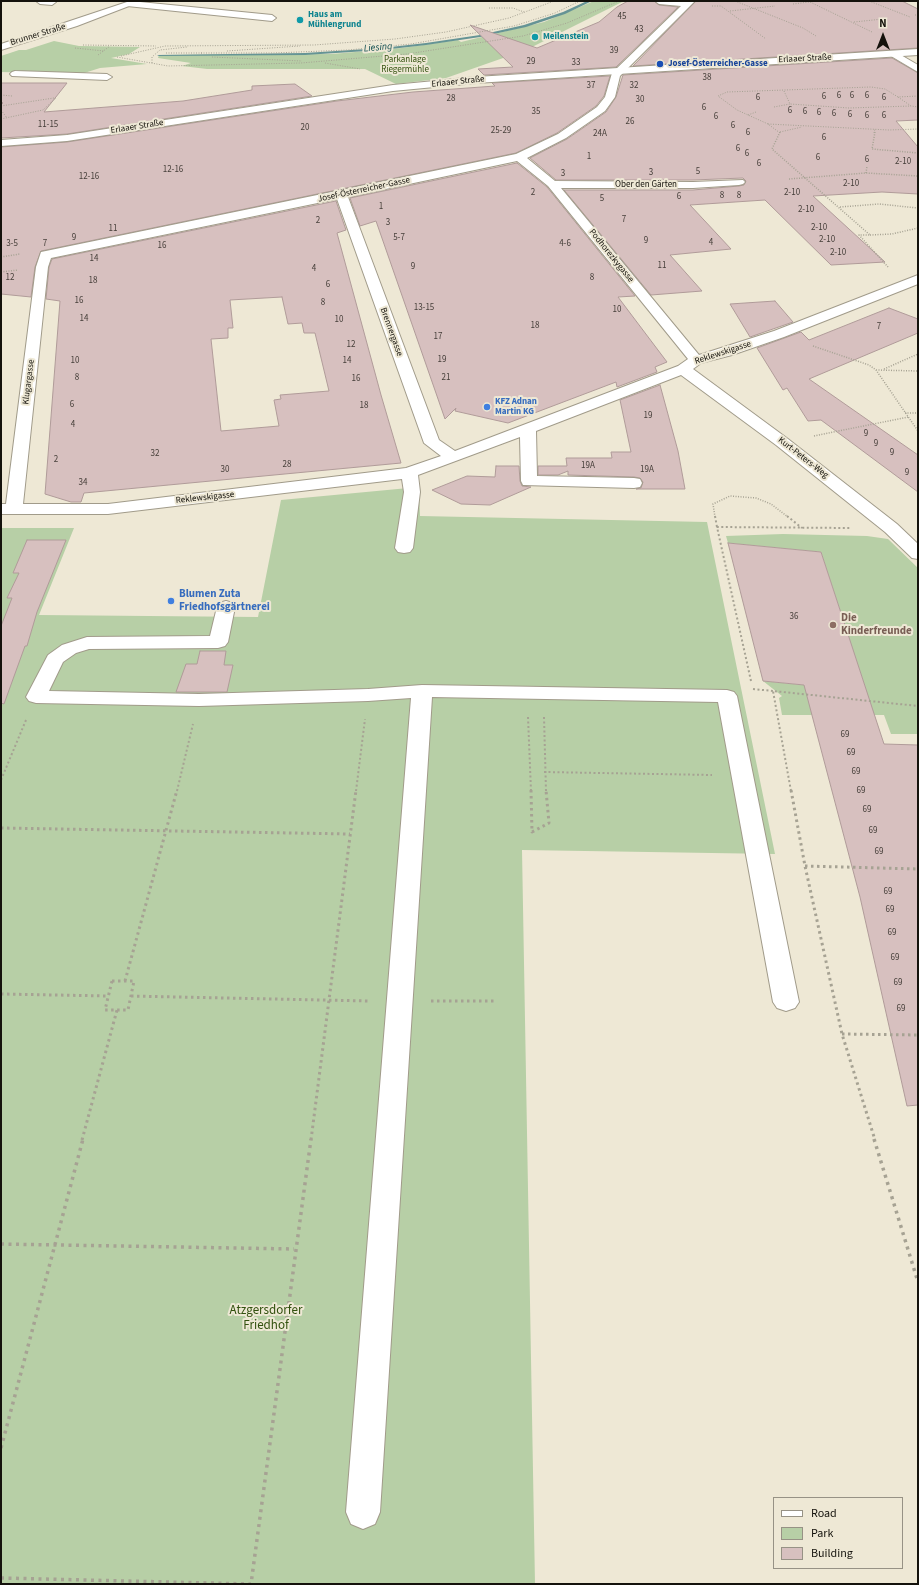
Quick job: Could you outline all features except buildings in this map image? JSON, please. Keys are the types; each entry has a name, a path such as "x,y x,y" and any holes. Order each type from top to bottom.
{"street":[{"path":"40,1 52,2"},
{"path":"659,1 687,4"},
{"path":"1,39 74,24 134,2 272,18"},
{"name":"Josef-Österreicher-Gasse","path":"46,255 519,157 562,136 601,109 610,97 615,74 618,70 687,4"},
{"name":"Brunner Straße","path":"1,46 74,24"},
{"name":"Erlaaer Straße","path":"1,143 80,136 241,110 393,88 484,79 918,52"},
{"path":"894,54 918,69"},
{"path":"15,74 107,77"},
{"name":"Podhorezkygasse","path":"519,157 552,184 689,365"},
{"name":"Ober den Gärten","path":"552,184 693,185 739,182"},
{"name":"Brennergasse","path":"341,195 432,443 454,457"},
{"name":"Klugargasse","path":"7,509 42,268 46,255"},
{"name":"Reklewskigasse","path":"7,509 108,508 409,473 528,429 689,365 779,334 916,280"},
{"name":"Kurt-Peters-Weg","path":"689,365 782,442 891,528 918,554"},
{"path":"528,429 529,481 634,483"},
{"path":"404,548 412,492 409,473"},
{"path":"226,607 218,642 87,643 69,649 55,659 36,697 199,700 368,695 422,690 727,696 744,776 786,1002"},
{"path":"363,1512 401,1002 422,690"}],"path":[{"path":"201,53 422,36 477,26 525,12 554,1"},
{"path":"166,53 274,54 348,50 411,44 514,26 555,13 580,1"},
{"path":"165,46 118,57 168,66 319,62 407,54 507,39 561,25 619,1"},
{"path":"735,1 756,8 803,28 821,39"},
{"path":"790,1 797,3"},
{"path":"793,4 817,1"},
{"path":"869,1 909,16 905,16"},
{"path":"808,2 854,22 872,32"},
{"path":"687,4 721,6 770,41"},
{"path":"729,11 775,6"},
{"path":"489,8 510,8 525,12"},
{"path":"854,22 883,19"},
{"path":"507,39 513,41"},
{"path":"77,44 110,46 314,45"},
{"path":"97,55 110,46"},
{"path":"152,62 152,57 160,50 201,46"},
{"path":"73,47 104,51"},
{"path":"212,57 319,62 360,69"},
{"path":"911,106 885,89 871,87 727,92 718,96 737,110 768,124 780,132 814,125 875,129 918,128"},
{"path":"784,90 790,104"},
{"path":"898,97 918,96"},
{"path":"1,118 20,116 43,110 57,98"},
{"path":"774,107 790,104 849,108 918,107"},
{"path":"1,110 7,118"},
{"path":"748,115 756,112"},
{"path":"768,124 804,127"},
{"path":"871,154 875,129"},
{"path":"780,132 772,149 839,206 870,235"},
{"path":"872,149 918,153"},
{"path":"866,173 867,166"},
{"path":"789,179 866,173 918,176"},
{"path":"839,206 879,204 918,208"},
{"path":"916,280 891,270 859,235 892,234 918,228"},
{"path":"779,334 869,365 876,370 904,413 918,431"},
{"path":"882,369 918,354"},
{"path":"876,370 918,371"},
{"path":"904,413 918,413"},
{"path":"782,442 908,417"},
{"path":"802,529 770,504 756,498 730,496 713,504 753,689 918,706"},
{"path":"717,527 802,529 891,528"},
{"path":"773,690 805,866 842,1034 918,1282"},
{"path":"535,692 549,823 532,832 535,692"},
{"path":"1,1578 251,1584 295,1249 330,1000 368,695"},
{"path":"1,780 36,697"},
{"path":"125,981 167,830 199,700"},
{"path":"544,772 744,776"},
{"path":"1,828 351,834"},
{"path":"805,866 918,869"},
{"path":"112,981 125,981 134,981 128,1010 105,1010 112,981"},
{"path":"1,994 108,996"},
{"path":"131,996 401,1002 496,1001"},
{"path":"1,1448 56,1246 117,1010"},
{"path":"842,1034 918,1035"},
{"path":"1,1244 295,1249"}],"green space":[{"name":"Parkanlage Riegermühle","path":"594,1 624,1 526,50 446,78 396,84 365,69 207,69 182,66 191,63 158,58 159,55 332,54 402,48 458,40 461,42 544,22"},
{"path":"54,41 79,46 140,47 129,54 111,58 147,64 100,68 81,74 1,72 1,56"},
{"name":"Atzgersdorfer Friedhof","path":"419,487 420,516 707,522 775,854 522,850 535,1584 1,1584 1,528 74,528 39,615 258,617 281,500"},
{"path":"783,534 867,536 888,539 918,568 918,734 891,734 884,715 782,715 779,698 782,696 763,681 866,691 821,552 728,543 726,536"}],"waterway":[{"name":"Liesing","path":"159,55 305,54 382,49 426,44 480,36 525,26 564,13 590,1"}],"place":[{"name":"Haus am Mühlengrund","path":"300,20"},
{"name":"Meilenstein","path":"535,37"},
{"name":"Josef-Österreicher-Gasse","path":"660,64"},
{"name":"KFZ Adnan Martin KG","path":"487,407"},
{"name":"Blumen Zuta Friedhofsgärtnerei","path":"171,601"},
{"name":"Die Kinderfreunde","path":"833,625"}]}
